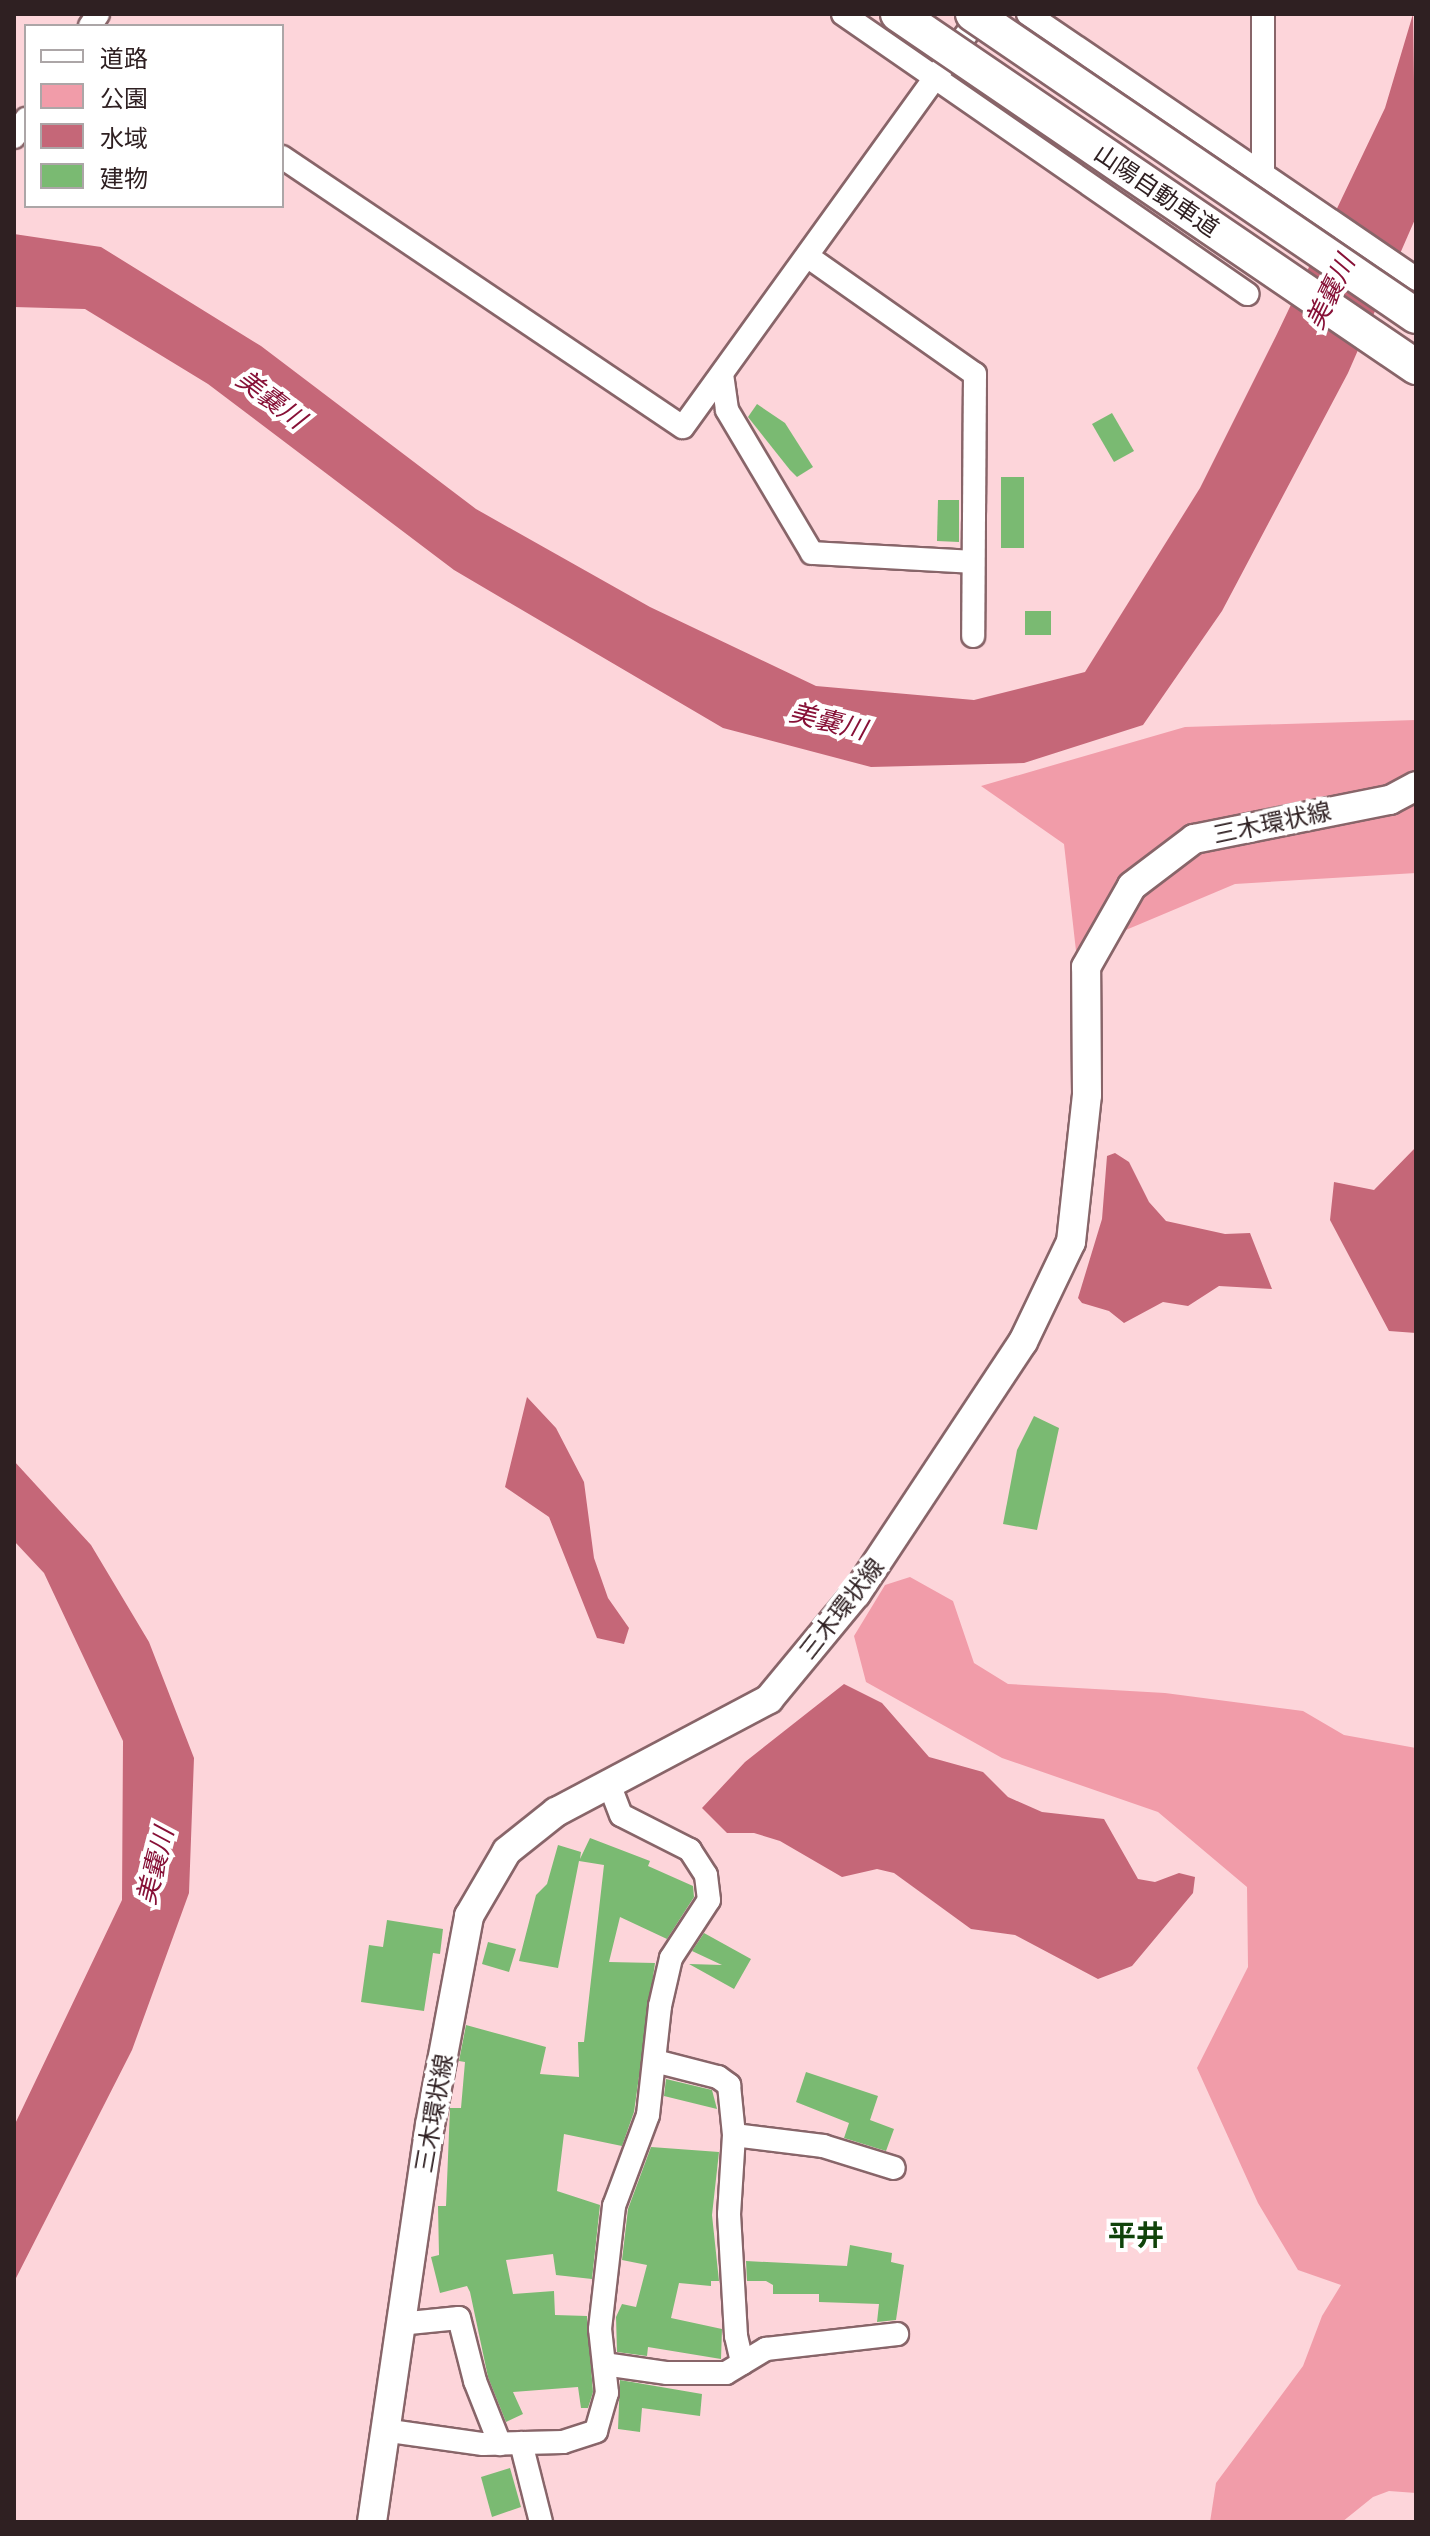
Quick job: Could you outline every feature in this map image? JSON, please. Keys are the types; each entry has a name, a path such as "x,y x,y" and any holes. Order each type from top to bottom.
{"highway":[{"name":"山陽自動車道","path":"898,14 1416,367"},
{"name":"山陽自動車道","path":"973,14 1416,316"}],"main road":[{"name":"三木環状線","path":"372,2522 399,2324 469,1916 507,1851 556,1812 769,1699 856,1594 1023,1342 1071,1242 1087,1095 1086,967 1132,886 1194,839 1390,800 1416,786"}],"street":[{"path":"843,14 1248,294"},
{"path":"284,158 683,427 981,14"},
{"path":"1028,14 1416,279"},
{"path":"1263,14 1263,173"},
{"path":"807,256 975,374 973,636"},
{"path":"722,374 727,410 812,553 973,562"},
{"path":"383,2430 511,2443 563,2442 596,2431 607,2393 600,2329 614,2206 648,2115 671,1958 709,1900 706,1875 690,1850 621,1815 609,1784"},
{"path":"655,2061 718,2077 729,2085 734,2135 729,2214 736,2336 742,2363"},
{"path":"734,2135 823,2146 894,2168"},
{"path":"399,2324 459,2318 475,2381 521,2460 541,2522"},
{"path":"604,2364 667,2373 726,2373 766,2349 897,2334"}],"green space":[{"path":"1416,720 1416,873 1235,884 1076,951 1064,844 981,786 1185,727"},
{"path":"910,1577 953,1601 974,1663 1008,1684 1165,1693 1303,1711 1344,1735 1416,1748 1416,2493 1389,2491 1373,2497 1342,2522 1210,2522 1216,2483 1303,2366 1322,2316 1341,2285 1298,2270 1258,2203 1197,2068 1248,1967 1247,1887 1158,1812 1002,1758 866,1682 854,1636 885,1585"}],"water":[{"name":"美嚢川","path":"1413,14 1416,217 1348,373 1222,611 1143,725 1024,763 871,767 723,728 454,570 208,384 85,309 14,307 14,234 101,247 261,346 476,509 650,607 816,686 974,700 1085,672 1200,488 1277,334 1385,108"},
{"path":"1416,1147 1416,1333 1389,1331 1330,1220 1334,1182 1374,1190"},
{"path":"1115,1153 1129,1162 1149,1202 1166,1221 1225,1234 1250,1233 1272,1289 1219,1286 1188,1306 1163,1302 1124,1323 1109,1311 1082,1303 1078,1298 1102,1219 1107,1156"},
{"path":"527,1397 556,1428 584,1482 594,1558 608,1598 629,1628 624,1644 597,1638 549,1517 505,1487"},
{"name":"美嚢川","path":"14,1461 91,1545 149,1642 194,1758 189,1893 132,2050 14,2282 14,2126 122,1900 123,1741 44,1573 14,1541"},
{"path":"844,1684 882,1703 929,1757 983,1772 1008,1797 1042,1812 1104,1819 1138,1879 1155,1882 1179,1873 1195,1877 1193,1893 1132,1966 1098,1979 1015,1935 971,1929 894,1873 877,1869 842,1877 780,1841 754,1833 727,1833 702,1808 745,1762"}],"building":[{"path":"757,404 785,423 813,467 797,477 790,470 748,417"},
{"path":"1112,413 1134,451 1114,462 1092,424"},
{"path":"1001,477 1024,477 1024,548 1001,548"},
{"path":"938,500 959,500 959,542 937,541"},
{"path":"1025,611 1051,611 1051,635 1025,635"},
{"path":"1034,1416 1059,1428 1037,1530 1003,1524 1017,1450"},
{"path":"590,1838 650,1861 648,1866 693,1886 694,1897 667,1939 620,1917 609,1962 655,1963 634,2112 622,2146 564,2134 557,2191 600,2205 592,2279 556,2275 553,2254 506,2260 513,2294 554,2291 555,2315 587,2316 593,2392 588,2408 581,2408 578,2387 513,2392 523,2414 506,2422 488,2377 470,2292 467,2286 440,2293 431,2257 439,2255 438,2206 446,2206 450,2108 461,2108 465,2062 459,2061 466,2025 546,2047 540,2074 579,2077 578,2042 584,2042 604,1865 579,1861 558,1968 519,1961 536,1895 547,1884 558,1845 581,1852 580,1859"},
{"path":"387,1920 443,1929 440,1954 433,1953 424,2011 361,2002 369,1945 383,1947"},
{"path":"704,1933 751,1959 734,1989 689,1964 722,1965 692,1951"},
{"path":"488,1942 516,1949 509,1972 482,1964"},
{"path":"806,2072 878,2096 870,2120 894,2129 886,2151 844,2138 849,2123 796,2102"},
{"path":"666,2079 712,2090 717,2109 664,2096"},
{"path":"651,2147 719,2152 712,2215 719,2281 711,2281 711,2286 679,2283 671,2318 722,2329 721,2359 648,2347 647,2356 617,2352 616,2317 622,2304 636,2307 647,2265 622,2260 628,2209"},
{"path":"850,2245 892,2253 891,2262 904,2265 896,2320 877,2322 879,2304 819,2302 819,2294 773,2294 773,2285 766,2281 747,2281 746,2261 847,2266"},
{"path":"620,2380 702,2394 700,2416 642,2408 640,2432 618,2429"},
{"path":"510,2468 521,2507 492,2517 481,2477"}],"district":[{"name":"平井","path":"1136,2235"}]}
